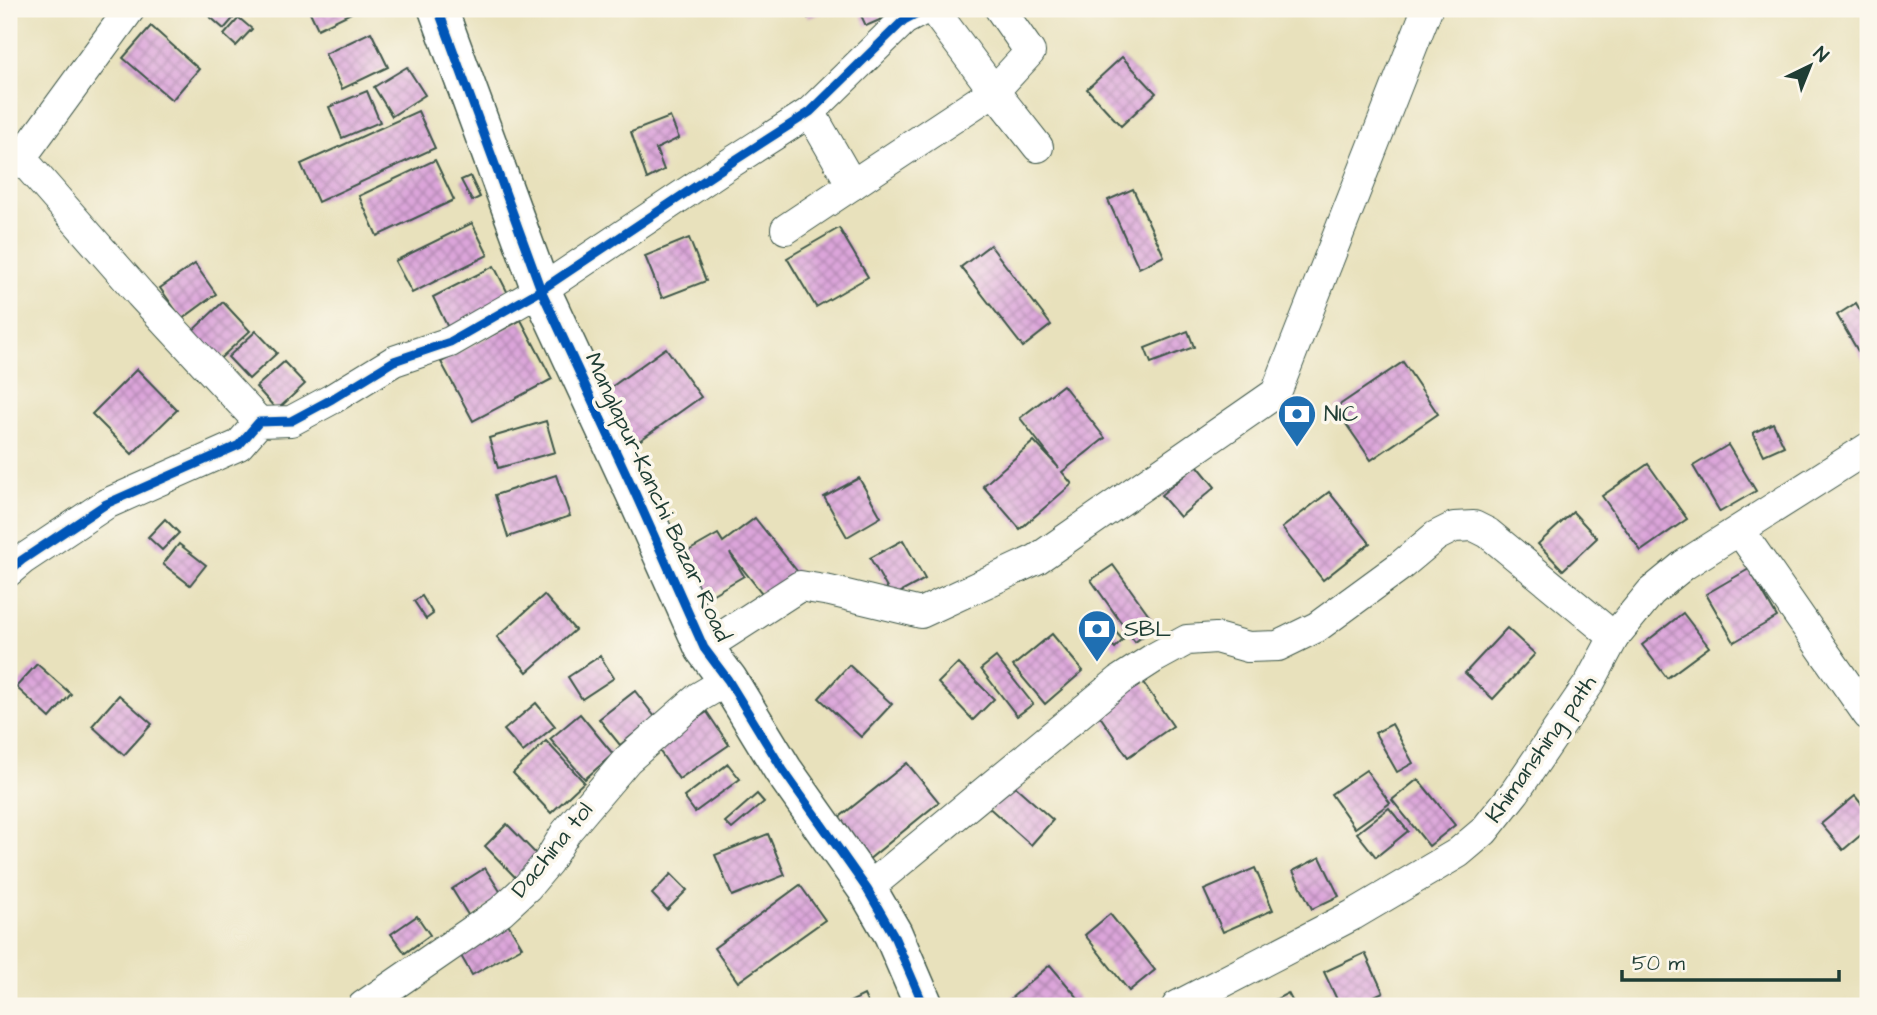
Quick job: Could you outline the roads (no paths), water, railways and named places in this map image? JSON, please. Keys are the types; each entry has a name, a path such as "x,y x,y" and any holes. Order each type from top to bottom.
{"street":[{"path":"130,9 21,158 259,422"},
{"name":"Manglapur-Kanchi Bazar Road","path":"438,9 541,290 704,648 728,680 783,770 867,889 893,934 924,1006"},
{"path":"9,571 106,504 239,444 259,422 290,421 332,399 394,360 450,342 541,290 810,112 904,20 925,9"},
{"path":"933,9 1038,147"},
{"path":"786,229 993,91 1030,52 1000,9"},
{"path":"704,648 800,586 921,613 1037,559 1276,393 1427,9"},
{"path":"810,112 852,185"},
{"name":"Khimanshing path","path":"1177,1006 1353,915 1458,853 1484,831 1515,792 1590,682 1614,637 1651,592 1684,565 1868,448"},
{"path":"867,889 1120,680 1154,658 1187,640 1216,638 1248,647 1279,646 1317,627 1399,567 1436,536 1454,527 1474,526 1489,533 1614,637"},
{"path":"1740,531 1868,715"},
{"name":"Dachina tol","path":"363,1006 501,911 527,887 566,832 627,760 699,698 728,680"}],"place":[{"name":"NIC","path":"1297,448"},
{"name":"SBL","path":"1097,663"}]}
